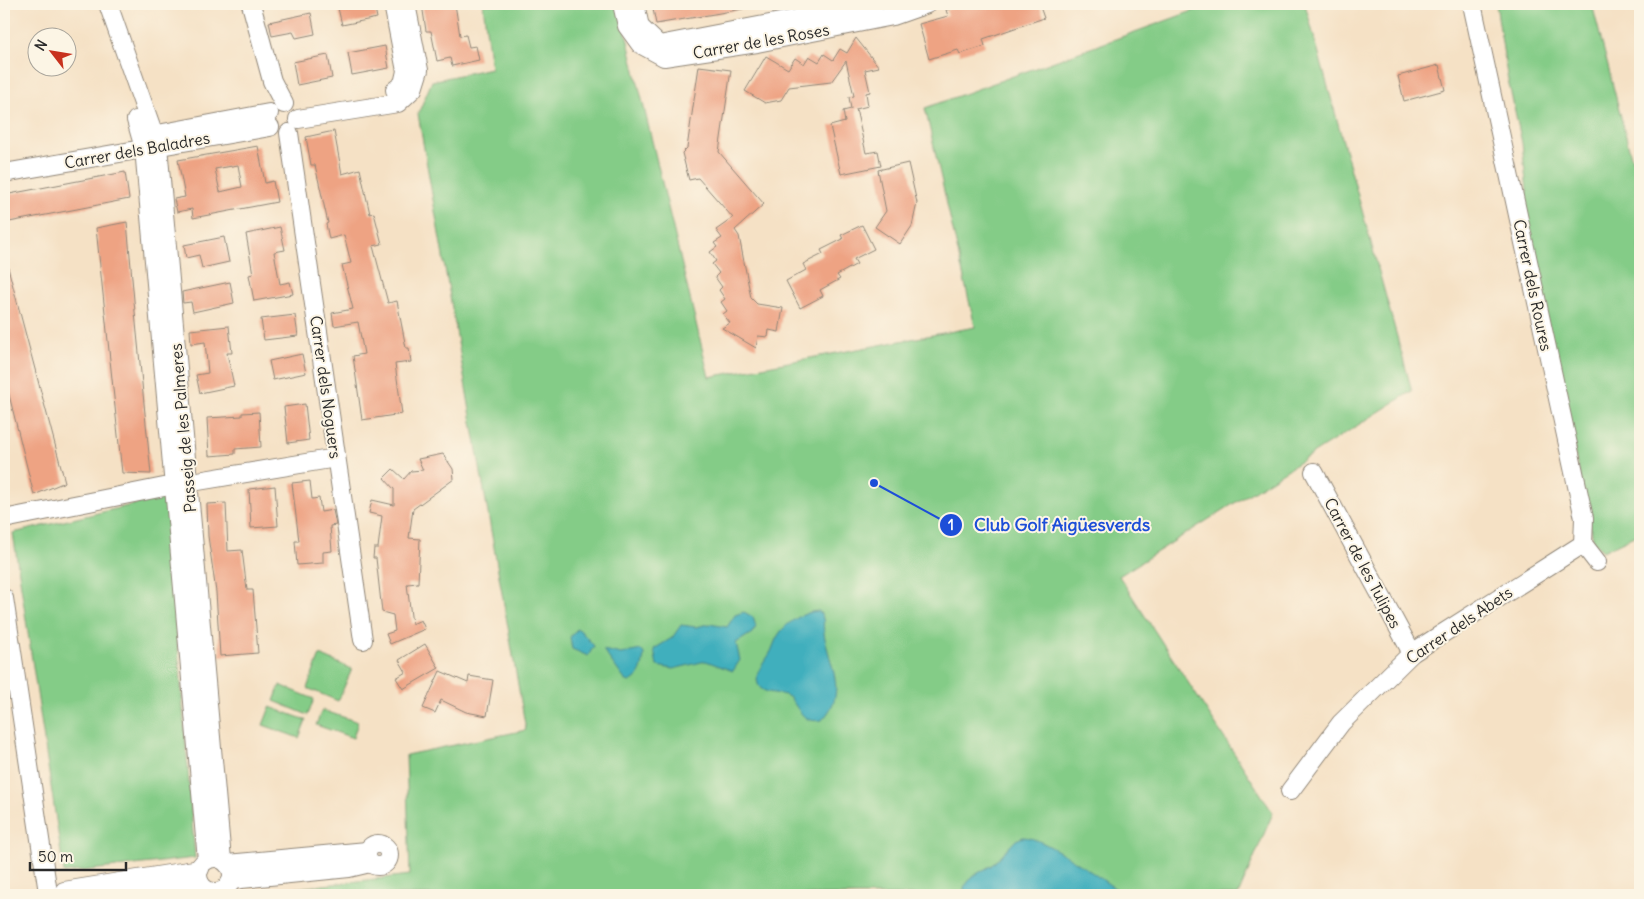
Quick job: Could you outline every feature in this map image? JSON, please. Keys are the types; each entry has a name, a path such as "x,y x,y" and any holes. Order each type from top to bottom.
{"street":[{"name":"Passeig de les Palmeres","path":"96,4 149,141"},
{"name":"Passeig de les Palmeres","path":"108,4 149,141 214,869"},
{"name":"Carrer dels Noguers","path":"252,4 282,116 363,640"},
{"path":"393,4 408,87"},
{"path":"406,4 419,70 408,87"},
{"name":"Carrer de les Roses","path":"622,4 626,26 640,44 664,57 757,43 883,18 927,4"},
{"name":"Carrer de les Roses","path":"635,4 640,27 659,45 875,4"},
{"name":"Carrer dels Roures","path":"1472,4 1584,518 1583,544"},
{"name":"Carrer dels Baladres","path":"4,173 149,141 282,116 398,103 408,87"},
{"name":"Carrer dels Baladres","path":"4,163 149,141"},
{"path":"4,519 336,458"},
{"name":"Carrer de les Tulipes","path":"1314,472 1412,653"},
{"path":"1583,544 1597,562"},
{"name":"Carrer dels Abets","path":"1290,791 1341,723 1412,653 1583,544"},
{"path":"4,598 44,891 58,886 65,893 214,869 349,868 369,857"},
{"path":"110,895 214,869"}],"green space":[{"path":"483,4 619,4 709,377 975,327 925,108 1212,4 1305,4 1412,391 1119,576 1273,813 1238,895 237,895 410,875 406,755 526,730 418,114 432,81 491,68"},
{"path":"1496,4 1592,4 1632,160 1640,157 1640,533 1603,551 1594,543 1521,203 1527,191 1522,143 1507,75"},
{"path":"166,497 195,858 64,873 13,533"},
{"path":"320,655 352,669 338,701 307,688"},
{"path":"280,685 314,699 308,715 274,701"},
{"path":"270,707 306,720 299,738 263,725"},
{"path":"322,710 358,722 353,738 316,725"}],"water":[{"path":"819,611 823,618 826,645 833,668 836,689 830,710 822,720 815,721 802,715 786,695 767,692 760,688 757,676 782,630 802,615"},
{"path":"744,612 753,617 756,627 752,633 736,643 740,660 733,671 706,661 673,669 657,666 654,649 672,638 681,625 696,627 709,624 727,627 735,615"},
{"path":"577,629 594,646 588,656 572,649 570,637"},
{"path":"603,650 621,654 641,650 644,654 639,674 629,682 625,680"},
{"path":"1023,837 1046,844 1125,895 964,895 964,887 973,876 992,865 1016,840"}],"building":[{"path":"357,4 374,4 377,18 342,25 338,8"},
{"path":"422,4 455,4 460,36 466,35 469,47 476,46 479,60 452,66 450,58 437,61 431,31 426,31"},
{"path":"652,4 743,4 743,9 656,24"},
{"path":"965,4 1039,4 1044,18 983,39 985,46 960,54 958,50 929,59 919,24 948,16 946,10"},
{"path":"311,13 315,34 296,38 293,32 272,36 269,22"},
{"path":"856,38 879,67 865,70 870,92 866,93 868,106 856,109 866,153 878,151 881,166 841,174 830,126 845,122 843,111 851,109 849,97 854,96 846,61 831,82 789,87 781,100 765,103 745,91 766,56 788,69 795,58 804,64 809,56 819,62 824,54 833,60 840,49 847,53"},
{"path":"385,46 389,68 352,75 348,53"},
{"path":"328,55 332,78 297,85 293,62"},
{"path":"1439,65 1445,90 1404,101 1398,76"},
{"path":"699,66 731,70 719,152 764,204 735,230 739,236 751,298 757,304 783,308 779,332 769,330 768,337 758,336 756,348 722,328 730,323 723,314 727,311 721,302 725,299 719,290 722,287 715,277 719,273 712,264 716,261 710,252 717,247 714,243 722,238 716,230 733,218 698,178 689,180 682,153 687,148"},
{"path":"334,131 342,174 360,169 370,214 374,213 382,244 373,246 388,303 397,301 406,348 409,348 411,362 395,364 402,414 362,420 353,356 364,354 358,322 334,326 332,313 353,309 342,265 351,263 344,235 329,239 326,224 328,223 315,165 311,165 306,137"},
{"path":"258,146 265,183 273,181 277,202 193,218 192,209 177,212 174,199 185,197 178,160","holes":["238,165 242,187 220,192 215,169"]},
{"path":"908,163 917,203 912,226 900,244 875,227 886,211 878,170"},
{"path":"125,172 129,199 4,223 4,195"},
{"path":"127,222 151,474 122,473 96,228"},
{"path":"862,225 874,249 854,259 857,264 837,275 840,279 820,290 823,296 800,308 786,281 806,270 803,264 823,254 821,250 843,239 841,235"},
{"path":"280,227 285,250 274,252 280,284 290,282 293,294 254,301 249,275 253,274 246,234"},
{"path":"224,237 229,262 202,268 199,255 186,258 184,245"},
{"path":"4,264 7,264 65,482 34,495 4,375"},
{"path":"230,282 234,303 193,312 191,302 183,303 182,292"},
{"path":"295,315 298,336 264,340 261,319"},
{"path":"229,326 232,353 227,353 234,386 200,393 196,375 208,373 205,342 191,344 190,330"},
{"path":"302,354 306,373 273,380 269,361"},
{"path":"305,404 309,440 288,443 284,407"},
{"path":"259,412 261,447 235,449 235,454 209,456 207,418 242,416 242,413"},
{"path":"443,454 453,469 454,479 413,509 409,538 420,539 418,583 407,584 412,624 421,620 425,629 390,644 386,634 395,631 393,615 382,612 376,558 373,558 374,548 378,548 382,516 369,513 372,500 394,505 394,489 384,478 393,469 404,479 411,471 423,470 418,459"},
{"path":"310,481 312,499 319,498 321,512 333,510 336,525 330,526 332,551 323,552 323,563 297,565 295,541 299,541 292,483"},
{"path":"275,486 278,526 251,528 249,489"},
{"path":"226,503 228,551 242,550 247,590 253,590 258,653 220,656 216,592 208,536 207,504"},
{"path":"425,644 439,668 403,689 396,678 406,672 399,660"},
{"path":"440,671 468,683 469,676 493,680 487,716 466,712 441,700 435,713 423,708"}],"place":[{"name":"Club Golf Aigüesverds","path":"874,483"}]}
